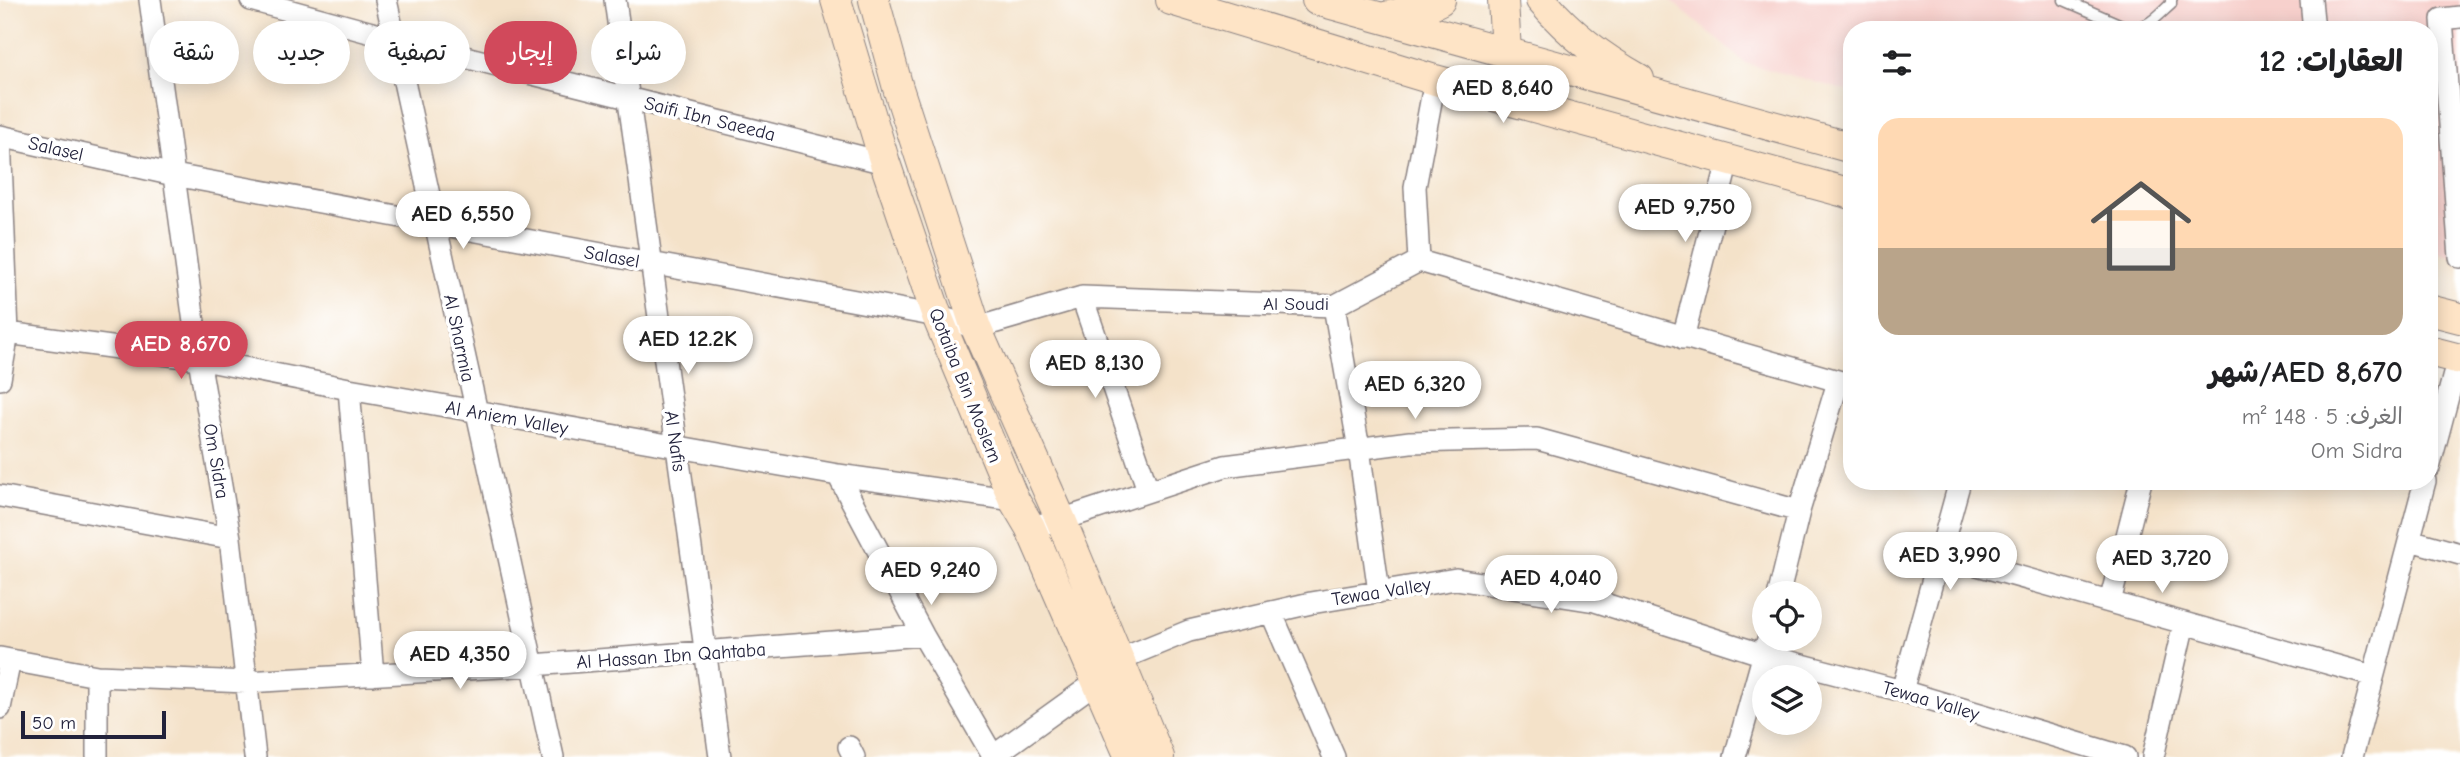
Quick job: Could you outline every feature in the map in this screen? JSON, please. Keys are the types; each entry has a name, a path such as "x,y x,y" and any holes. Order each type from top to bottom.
{"street":[{"name":"Om Sidra","path":"150,0 199,359 230,537 255,757"},
{"name":"Saifi Ibn Saeeda","path":"251,0 364,31"},
{"name":"Al Sharmia","path":"386,0 390,21"},
{"name":"Al Nafis","path":"615,0 720,757"},
{"name":"Qotaiba Bin Moslem","path":"836,0 885,163 937,316 1014,500 1159,757"},
{"name":"Qotaiba Bin Moslem","path":"874,0 898,88 976,328 1061,520 1108,670 1130,757"},
{"path":"1171,0 1435,80 1843,192"},
{"path":"1317,0 1843,145"},
{"path":"1381,18 1426,7 1440,0"},
{"path":"1503,0 1506,52"},
{"path":"1541,0 1565,28 1612,64 1676,99"},
{"path":"2311,0 2313,21"},
{"path":"2460,17 2442,19 2460,257"},
{"name":"Saifi Ibn Saeeda","path":"470,58 885,163"},
{"path":"1435,80 1415,187 1419,261 1843,383"},
{"name":"Al Sharmia","path":"404,84 553,757"},
{"name":"Salasel","path":"0,136 174,175 937,316"},
{"path":"0,136 4,333 0,379"},
{"path":"1683,338 1728,160"},
{"name":"Al Soudi","path":"976,328 1082,297 1334,306 1419,261"},
{"path":"1082,297 1148,490"},
{"path":"1334,306 1359,449 1379,592"},
{"path":"2438,312 2460,318"},
{"path":"937,316 976,328"},
{"name":"Al Aniem Valley","path":"4,333 199,359 349,389 838,475 1014,500"},
{"path":"2438,353 2459,359 2438,435"},
{"path":"349,389 373,675"},
{"path":"1782,581 1799,511 1843,390"},
{"path":"1031,527 1061,520 1226,466 1410,442 1537,439 1799,511"},
{"path":"838,475 923,635 993,757"},
{"path":"1902,691 1957,490"},
{"path":"2110,602 2139,490"},
{"path":"2352,757 2424,490"},
{"path":"0,496 230,537"},
{"path":"2410,540 2460,554"},
{"path":"1938,554 2373,676"},
{"name":"Tewaa Valley","path":"993,757 1108,670 1189,631 1271,612 1456,579 1595,601 1752,643"},
{"path":"1271,612 1334,757"},
{"path":"2153,757 2184,623"},
{"name":"Al Hassan Ibn Qahtaba","path":"5,659 97,676 247,682 533,665 923,635"},
{"path":"1735,757 1765,651"},
{"name":"Tewaa Valley","path":"1778,651 2125,757"},
{"path":"0,708 5,659"},
{"path":"97,676 97,757"}],"lane":[{"path":"2064,0 2112,21"},
{"path":"2152,21 2171,4 2171,0"}],"shaded area":[{"path":"1670,0 2460,0 2460,259 2438,253 2438,21 1843,21 1843,90 1745,63"}]}
